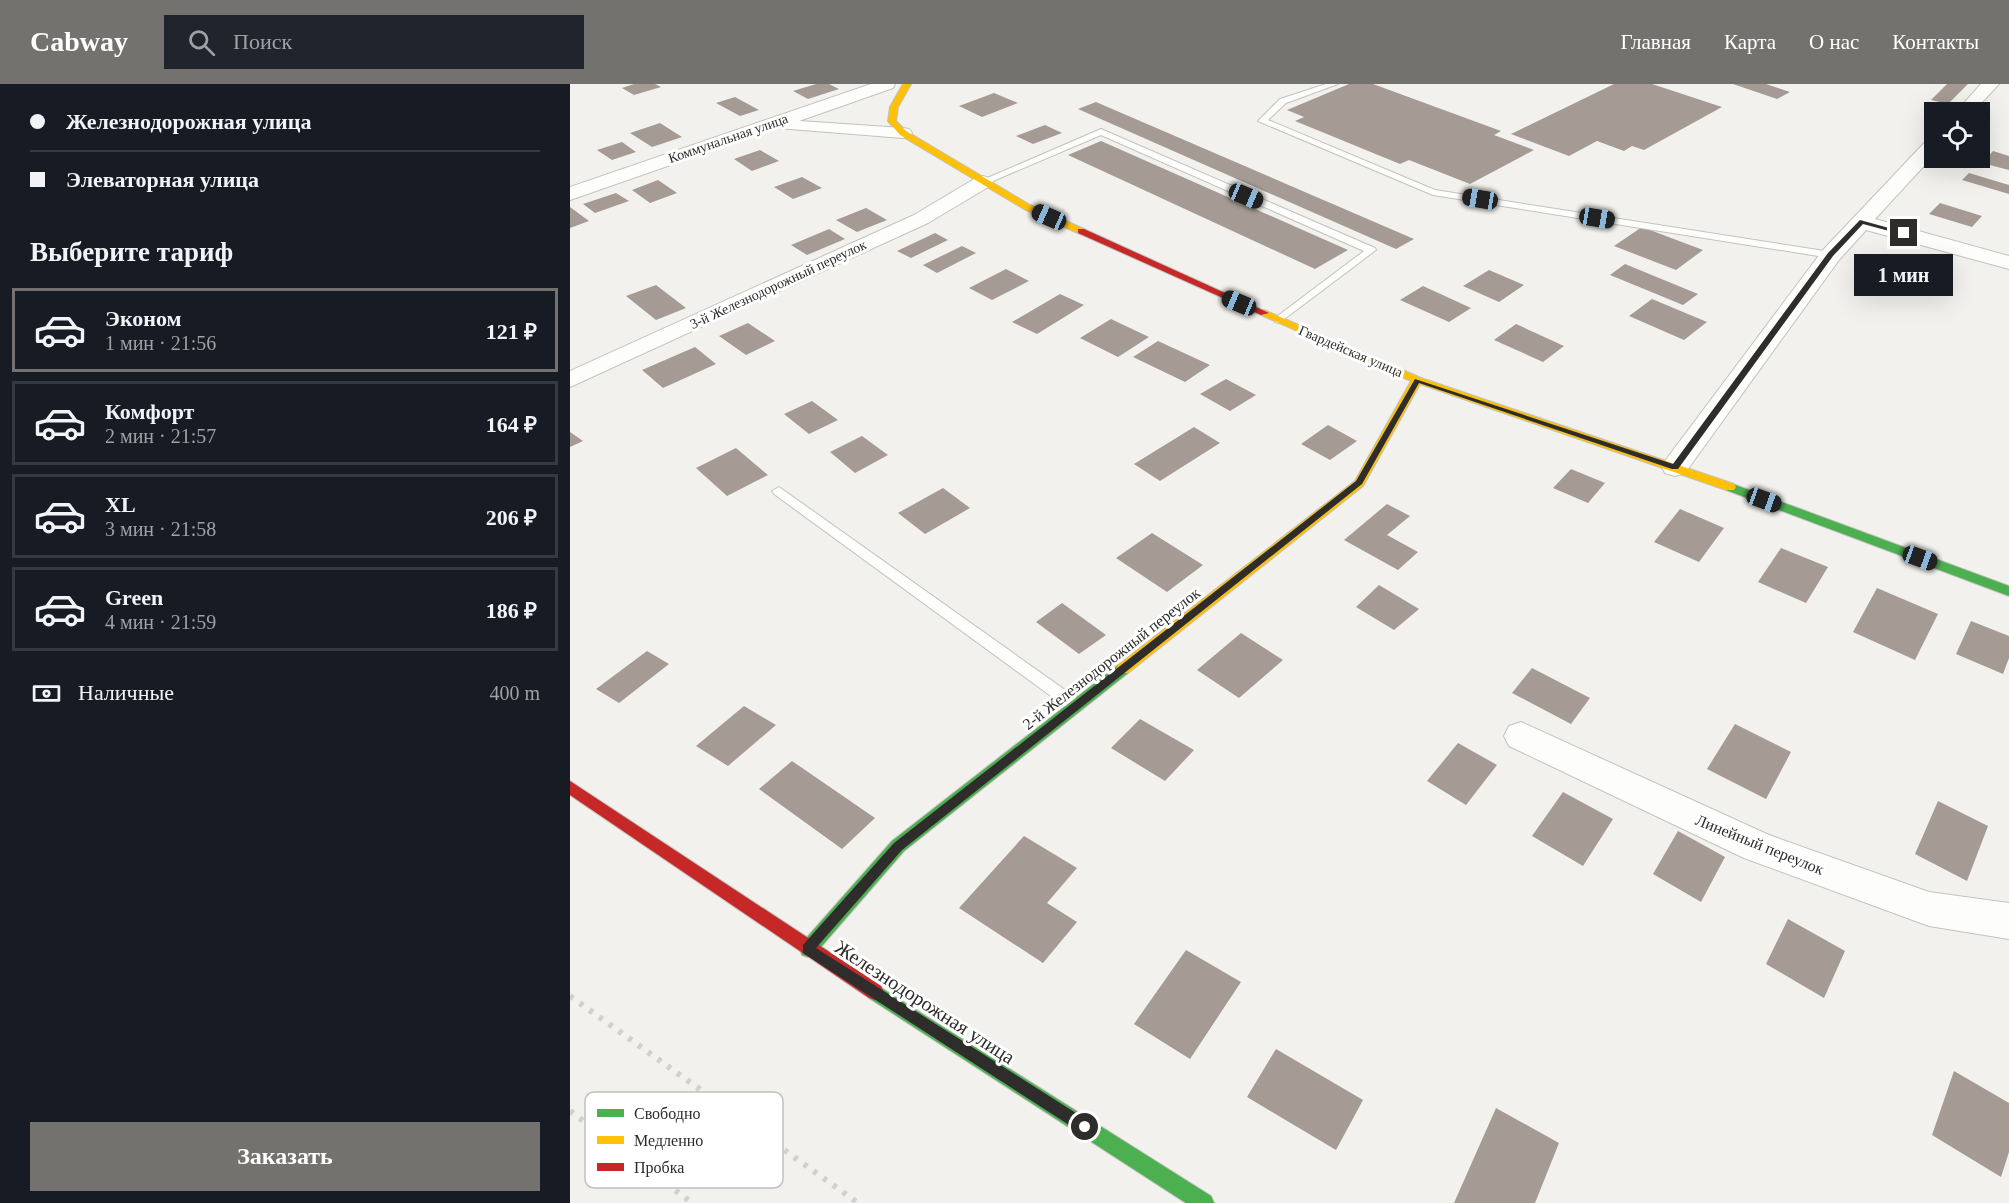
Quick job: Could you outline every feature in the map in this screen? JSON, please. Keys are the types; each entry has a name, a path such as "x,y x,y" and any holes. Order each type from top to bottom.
{"street":[{"name":"Коммунальная улица","path":"570,194 887,84"},
{"path":"903,133 892,121 894,107 908,84"},
{"path":"1974,102 1991,84"},
{"path":"768,124 903,133"},
{"name":"Гвардейская улица","path":"903,133 1027,207 1417,380 1675,467 2009,591"},
{"path":"1675,467 1831,255 1924,155"},
{"name":"3-й Железнодорожный переулок","path":"570,380 921,219 983,182"},
{"path":"1862,222 2009,263"},
{"name":"2-й Железнодорожный переулок","path":"807,949 898,846 1359,483 1417,380"},
{"name":"Линейный переулок","path":"1521,736 1757,846 1929,909 2009,921"},
{"name":"Железнодорожная улица","path":"570,787 807,949 1204,1203"}],"lane":[{"path":"1334,84 1282,101 1262,121 1433,192 1831,255"},
{"path":"983,182 1101,132 1371,250 1279,320"},
{"path":"779,491 1076,706"}],"building":[{"path":"634,84 655,84 661,87 634,95 622,88"},
{"path":"816,84 829,84 839,89 808,99 793,91"},
{"path":"1349,84 1373,84 1501,131 1494,135 1534,150 1470,184 1409,160 1400,164 1295,121 1304,117 1287,110"},
{"path":"1614,84 1652,84 1722,107 1644,150 1632,146 1624,151 1597,141 1569,156 1511,134"},
{"path":"1733,84 1766,84 1790,92 1777,99"},
{"path":"1947,84 1968,84 1950,102 1931,100"},
{"path":"994,93 1018,103 982,117 959,106"},
{"path":"735,97 759,110 740,116 716,103"},
{"path":"1096,102 1414,239 1396,249 1078,109"},
{"path":"660,123 682,137 652,147 630,133"},
{"path":"1045,125 1062,133 1033,144 1016,136"},
{"path":"1101,141 1348,250 1315,269 1068,155"},
{"path":"622,142 636,152 612,160 597,150"},
{"path":"760,150 779,161 752,171 734,159"},
{"path":"1993,151 2009,156 2009,170 1990,165 1990,154"},
{"path":"1969,173 2009,185 2009,194 1962,180"},
{"path":"802,177 822,188 793,199 774,187"},
{"path":"658,180 677,193 650,203 632,190"},
{"path":"616,193 629,201 595,213 583,204"},
{"path":"1940,203 1982,216 1972,227 1929,214"},
{"path":"570,207 589,221 570,228"},
{"path":"866,208 887,220 857,232 836,220"},
{"path":"1642,227 1703,250 1676,270 1614,246"},
{"path":"829,229 845,239 807,255 791,245"},
{"path":"935,233 948,240 911,258 897,251"},
{"path":"962,246 976,253 937,273 923,265"},
{"path":"1625,264 1698,294 1683,305 1610,275"},
{"path":"1006,269 1029,281 992,300 969,288"},
{"path":"1489,270 1524,285 1499,302 1463,286"},
{"path":"656,285 686,308 656,320 626,296"},
{"path":"1423,286 1471,308 1449,322 1400,300"},
{"path":"1060,294 1084,305 1037,334 1012,322"},
{"path":"1652,299 1707,322 1684,340 1629,316"},
{"path":"1111,319 1149,337 1118,357 1080,338"},
{"path":"748,323 775,341 746,355 719,336"},
{"path":"1516,324 1564,346 1543,362 1494,340"},
{"path":"1158,341 1210,365 1185,382 1133,357"},
{"path":"695,347 716,364 663,388 642,370"},
{"path":"1226,379 1256,395 1230,411 1200,394"},
{"path":"812,401 838,420 809,434 784,414"},
{"path":"1328,425 1357,441 1330,460 1301,444"},
{"path":"1194,427 1220,443 1160,481 1134,464"},
{"path":"570,432 583,441 570,447"},
{"path":"862,436 888,455 855,473 830,452"},
{"path":"736,448 768,475 727,496 696,468"},
{"path":"1571,469 1605,483 1588,503 1553,488"},
{"path":"943,488 970,508 925,534 898,513"},
{"path":"1387,504 1410,516 1387,535 1418,552 1398,570 1344,540"},
{"path":"1680,509 1724,528 1699,562 1654,542"},
{"path":"1152,533 1203,565 1167,592 1116,558"},
{"path":"1781,548 1828,567 1806,603 1758,582"},
{"path":"1379,585 1419,609 1394,630 1356,607"},
{"path":"1877,588 1938,614 1915,660 1853,632"},
{"path":"1062,603 1106,635 1079,654 1036,622"},
{"path":"1971,621 2009,636 2009,658 2003,674 1956,654"},
{"path":"1241,633 1283,660 1239,698 1197,670"},
{"path":"647,651 669,664 619,703 596,689"},
{"path":"1532,668 1590,698 1571,724 1512,693"},
{"path":"744,706 776,725 728,766 696,746"},
{"path":"1140,719 1194,750 1165,781 1111,748"},
{"path":"1735,724 1791,752 1766,799 1707,769"},
{"path":"1458,743 1497,765 1466,805 1427,781"},
{"path":"792,761 875,818 842,849 759,789"},
{"path":"1563,792 1613,819 1583,866 1532,836"},
{"path":"1938,801 1988,826 1967,881 1915,854"},
{"path":"1678,831 1725,857 1701,902 1653,874"},
{"path":"1024,836 1077,868 1047,903 1077,922 1043,963 959,908"},
{"path":"1788,919 1845,951 1824,998 1766,964"},
{"path":"1186,950 1241,982 1190,1059 1134,1024"},
{"path":"1276,1049 1363,1100 1336,1150 1247,1097"},
{"path":"1954,1071 2009,1103 2009,1152 2001,1177 1932,1135"},
{"path":"1496,1108 1559,1143 1535,1203 1454,1203"}],"railway":[{"path":"570,996 704,1092"},
{"path":"570,1111 585,1122"},
{"path":"783,1149 858,1203"},
{"path":"672,1188 692,1203"}],"traffic: fast":[{"path":"1730,487 2009,591"},
{"path":"808,949 898,846 1123,669"},
{"path":"875,992 1204,1203"}],"traffic: slow":[{"path":"907,84 894,107 892,121 903,133 1027,207 1081,231"},
{"path":"1264,313 1417,380 1730,487"},
{"path":"1123,669 1359,483 1417,380"}],"traffic: jam":[{"path":"1081,231 1264,313"},
{"path":"570,787 875,992"}],"route":[{"path":"1085,1127 807,949 898,846 1359,483 1417,380 1675,467 1831,255 1862,222 1904,233"}]}
